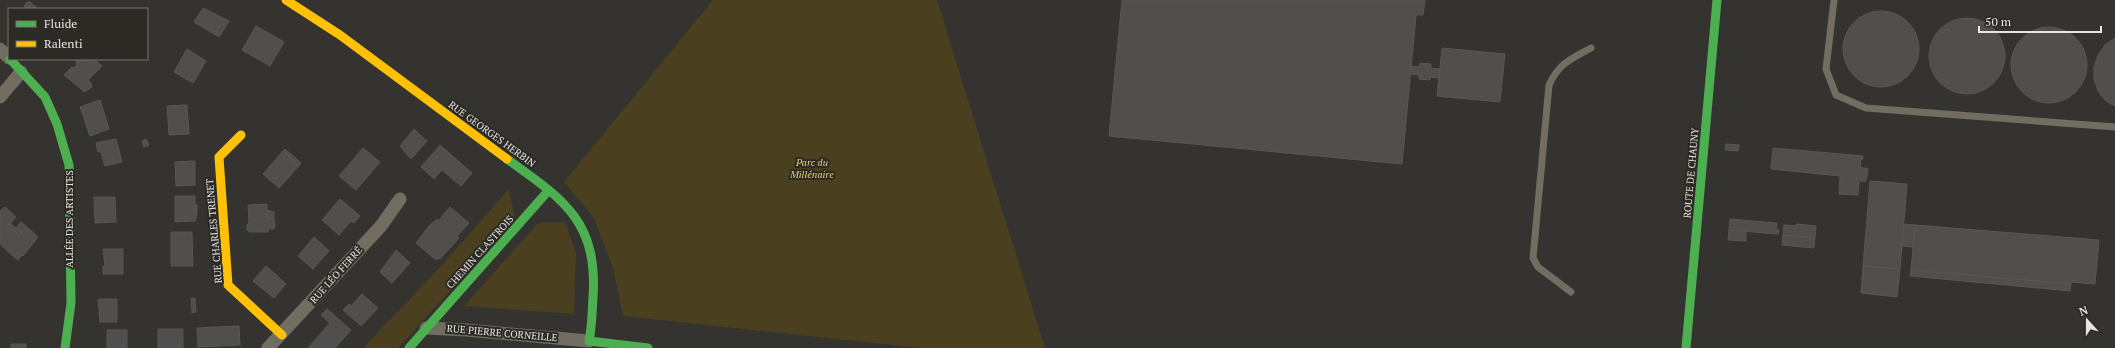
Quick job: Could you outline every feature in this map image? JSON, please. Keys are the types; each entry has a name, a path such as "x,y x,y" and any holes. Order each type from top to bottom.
{"street":[{"name":"RUE GEORGES HERBIN","path":"286,0 316,17 426,101 527,172 574,213 586,234 593,259 591,331 588,341"},
{"name":"ROUTE DE CHAUNY","path":"1686,348 1717,0"},
{"name":"ALLÉE DES ARTISTES","path":"0,49 8,58"},
{"name":"ALLÉE DES ARTISTES","path":"10,60 46,97 57,124 69,165 71,303 66,348"},
{"path":"0,97 22,72"},
{"name":"RUE CHARLES TRENET","path":"240,135 219,157 228,286 278,343"},
{"name":"CHEMIN CLASTROIS","path":"409,348 549,190"},
{"name":"RUE LÉO FERRÉ","path":"278,343 381,226 400,199"},
{"name":"RUE PIERRE CORNEILLE","path":"426,328 466,330 648,348"}],"lane":[{"path":"1834,0 1826,69 1836,95 1847,101 1866,108 2115,127"},
{"path":"1571,292 1538,267 1533,258 1549,85 1555,72 1565,62 1591,48"}],"green space":[{"name":"Parc du Millénaire","path":"713,0 937,0 1045,348 921,348 623,316 613,268 594,218 564,182"},
{"path":"509,189 515,219 398,348 363,348 442,265"},
{"path":"565,222 576,253 574,314 464,306 538,223"}],"building":[{"path":"1122,0 1425,0 1423,15 1416,15 1402,164 1109,136"},
{"path":"27,2 30,2 37,8 26,8 24,6"},
{"path":"203,8 229,21 219,37 194,22"},
{"path":"1881,11 1896,14 1908,22 1916,34 1919,49 1916,64 1908,76 1896,84 1881,87 1866,84 1854,76 1846,64 1843,49 1846,34 1854,22 1866,14"},
{"path":"1967,18 1982,21 1994,29 2002,41 2005,56 2002,71 1994,83 1982,91 1967,94 1952,91 1940,83 1932,71 1929,56 1932,41 1940,29 1952,21"},
{"path":"256,26 284,42 270,66 242,50"},
{"path":"2049,27 2064,30 2076,38 2084,50 2087,65 2084,80 2076,92 2064,100 2049,103 2034,100 2022,92 2014,80 2011,65 2014,50 2022,38 2034,30"},
{"path":"2115,38 2115,106 2106,101 2098,91 2094,79 2094,67 2098,55 2105,45"},
{"path":"1442,48 1505,54 1500,102 1437,96"},
{"path":"187,49 206,61 193,83 174,72"},
{"path":"76,60 95,60 102,66 80,88 64,75 72,67 74,68 77,65"},
{"path":"1420,63 1431,64 1431,68 1440,69 1439,78 1430,77 1430,80 1419,79 1419,75 1410,74 1411,66 1419,67"},
{"path":"88,80 92,87 84,92 80,88"},
{"path":"100,100 109,129 90,136 80,107"},
{"path":"187,105 189,134 169,135 167,106"},
{"path":"414,129 427,141 411,159 400,146"},
{"path":"116,139 122,162 105,166 101,152 98,152 96,143"},
{"path":"146,139 149,145 144,147 142,141"},
{"path":"1726,144 1739,145 1738,151 1725,150"},
{"path":"440,145 472,173 461,186 442,170 434,179 421,167"},
{"path":"363,148 380,162 356,190 339,176"},
{"path":"1773,148 1863,156 1860,167 1868,169 1866,181 1859,181 1858,195 1839,194 1840,176 1771,169"},
{"path":"285,149 301,163 299,166 283,151"},
{"path":"283,151 299,166 279,188 263,174"},
{"path":"195,161 195,185 176,186 175,162"},
{"path":"1870,181 1907,184 1900,269 1863,266"},
{"path":"175,196 195,196 195,213 197,214 195,221 175,222"},
{"path":"94,197 115,197 116,222 95,223"},
{"path":"340,199 360,216 354,223 351,221 339,235 322,220"},
{"path":"267,204 267,219 274,219 275,227 273,229 268,229 268,232 250,232 247,230 247,225 249,223 248,205"},
{"path":"195,205 197,205 197,214 195,213"},
{"path":"5,207 16,217 8,226 19,235 27,227 38,237 23,256 18,252 14,257 0,244 0,211"},
{"path":"450,207 469,223 457,236 459,238 440,259 438,258 436,260 416,243 429,226 437,219 438,221"},
{"path":"267,210 274,212 274,219 267,219"},
{"path":"1730,219 1777,223 1776,230 1779,230 1778,234 1729,230"},
{"path":"21,222 27,227 22,233 16,228"},
{"path":"10,223 22,233 19,235 8,226"},
{"path":"1796,224 1816,226 1815,238 1783,235 1784,225 1796,226"},
{"path":"1904,224 1915,225 1913,247 1902,246"},
{"path":"1915,225 2099,240 2095,284 2071,282 2071,284 1911,270"},
{"path":"1729,230 1746,231 1746,241 1728,240"},
{"path":"171,232 192,232 193,266 171,266"},
{"path":"1783,235 1815,238 1814,248 1782,245"},
{"path":"314,237 329,251 313,269 298,256"},
{"path":"103,249 123,249 123,274 103,274 103,266 105,266"},
{"path":"396,250 410,263 392,283 380,272"},
{"path":"18,252 22,255 18,260 14,257"},
{"path":"266,266 286,284 274,298 253,281"},
{"path":"1863,266 1900,269 1897,297 1861,293"},
{"path":"1911,270 2071,284 2070,291 1910,276"},
{"path":"362,294 378,308 361,326 343,310 349,304 351,306"},
{"path":"191,298 195,298 196,312 192,313"},
{"path":"98,299 117,299 117,322 100,322"},
{"path":"327,309 351,330 335,348 308,348 330,323 321,315"},
{"path":"239,326 240,345 198,347 197,328"},
{"path":"158,329 183,329 183,348 158,348"},
{"path":"107,330 127,330 127,348 107,348"},
{"path":"11,344 26,344 26,348 11,348"}],"traffic: fast":[{"path":"1686,348 1717,0"},
{"path":"11,60 45,97 57,124 69,165 71,303 65,348"},
{"path":"507,159 545,187 561,201 573,215 583,231 590,250 593,272 593,298 589,341 648,348"},
{"path":"409,348 549,190"}],"traffic: slow":[{"path":"286,0 340,35 507,159"},
{"path":"241,135 219,157 228,285 282,335"}]}
